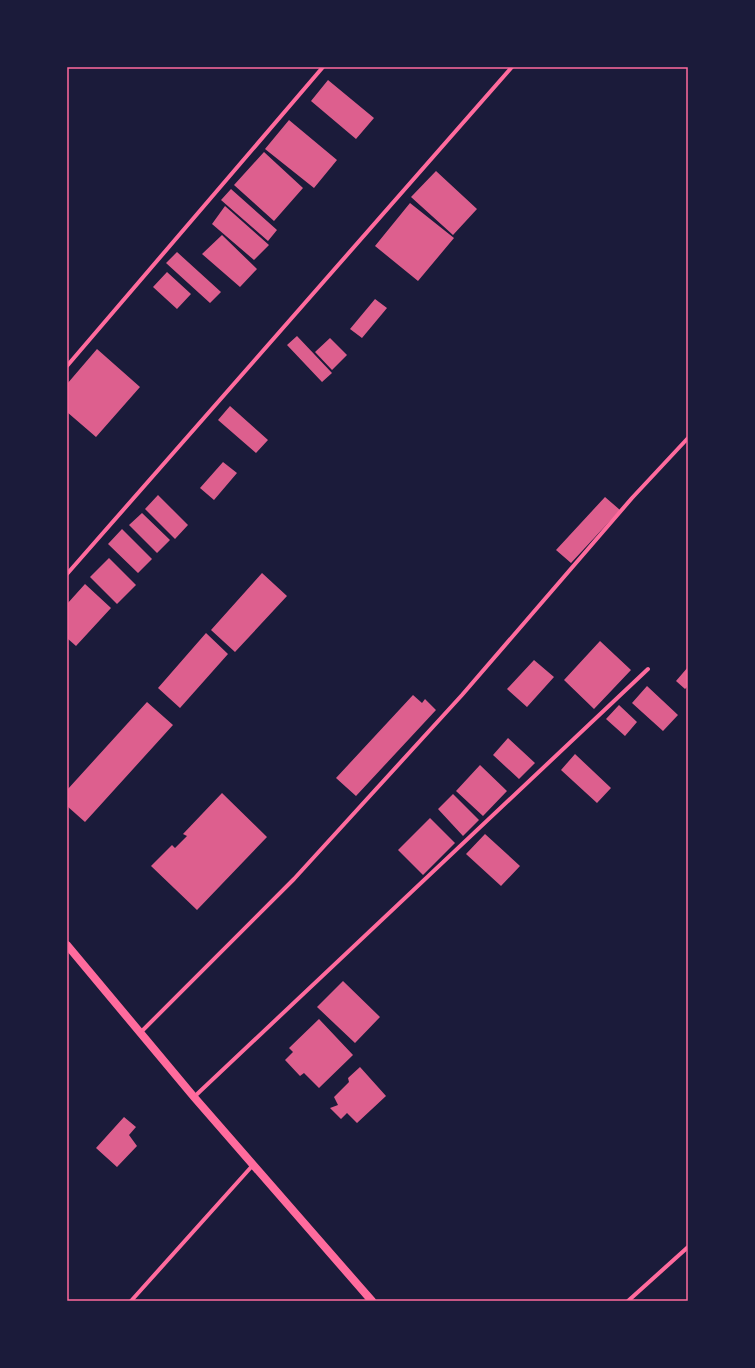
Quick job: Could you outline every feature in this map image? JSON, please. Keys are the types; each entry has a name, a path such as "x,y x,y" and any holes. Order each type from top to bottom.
{"main road":[{"path":"67,945 194,1097 372,1301"}],"street":[{"path":"67,366 324,67"},
{"path":"67,574 512,67"},
{"path":"141,1032 294,880 462,695 632,498 688,438"},
{"path":"194,1097 648,669"},
{"path":"131,1301 253,1165"},
{"path":"628,1301 688,1247"}],"building":[{"path":"328,80 374,118 356,139 311,101"},
{"path":"289,120 337,160 314,188 265,149"},
{"path":"264,152 303,188 274,221 234,185"},
{"path":"436,171 477,209 453,235 411,197"},
{"path":"231,189 277,230 268,241 221,200"},
{"path":"410,203 454,238 418,281 375,246"},
{"path":"225,206 269,245 254,260 212,224"},
{"path":"222,235 257,269 240,287 202,254"},
{"path":"177,252 221,292 210,303 166,263"},
{"path":"167,272 191,294 177,309 153,287"},
{"path":"375,299 387,308 362,338 350,329"},
{"path":"297,336 332,373 322,382 287,345"},
{"path":"330,338 347,355 332,370 315,352"},
{"path":"97,349 140,387 96,437 67,412 67,384"},
{"path":"230,406 268,440 256,453 218,420"},
{"path":"223,462 237,473 214,500 200,488"},
{"path":"158,495 188,525 175,539 145,509"},
{"path":"605,497 620,510 571,563 556,550"},
{"path":"142,513 170,540 157,553 129,525"},
{"path":"122,529 152,559 138,573 108,544"},
{"path":"109,558 136,585 117,604 90,577"},
{"path":"262,573 287,596 235,652 211,630"},
{"path":"85,584 111,608 76,646 67,638 67,604"},
{"path":"206,633 228,654 180,708 158,688"},
{"path":"600,641 631,670 594,709 564,680"},
{"path":"534,660 554,677 527,707 507,689"},
{"path":"688,667 688,686 685,689 676,681"},
{"path":"647,686 678,715 663,731 632,703"},
{"path":"413,695 422,703 425,699 436,710 356,796 336,778"},
{"path":"147,702 173,725 85,822 67,806 67,790"},
{"path":"619,705 637,722 625,736 606,719"},
{"path":"508,738 535,763 519,779 493,755"},
{"path":"575,754 611,788 597,803 561,770"},
{"path":"480,765 507,791 483,816 456,791"},
{"path":"222,793 267,837 197,910 151,866 172,845 175,848 187,836 183,834"},
{"path":"453,794 479,820 463,836 438,809"},
{"path":"430,818 455,843 423,875 398,850"},
{"path":"485,834 520,866 501,886 466,854"},
{"path":"343,981 380,1017 355,1043 317,1007"},
{"path":"319,1019 353,1055 319,1088 304,1073 300,1076 285,1060 293,1052 289,1048"},
{"path":"360,1067 386,1096 357,1123 347,1113 341,1119 330,1108 338,1105 334,1097 349,1082 348,1078"},
{"path":"124,1117 136,1127 129,1135 137,1146 117,1167 96,1148"}]}
